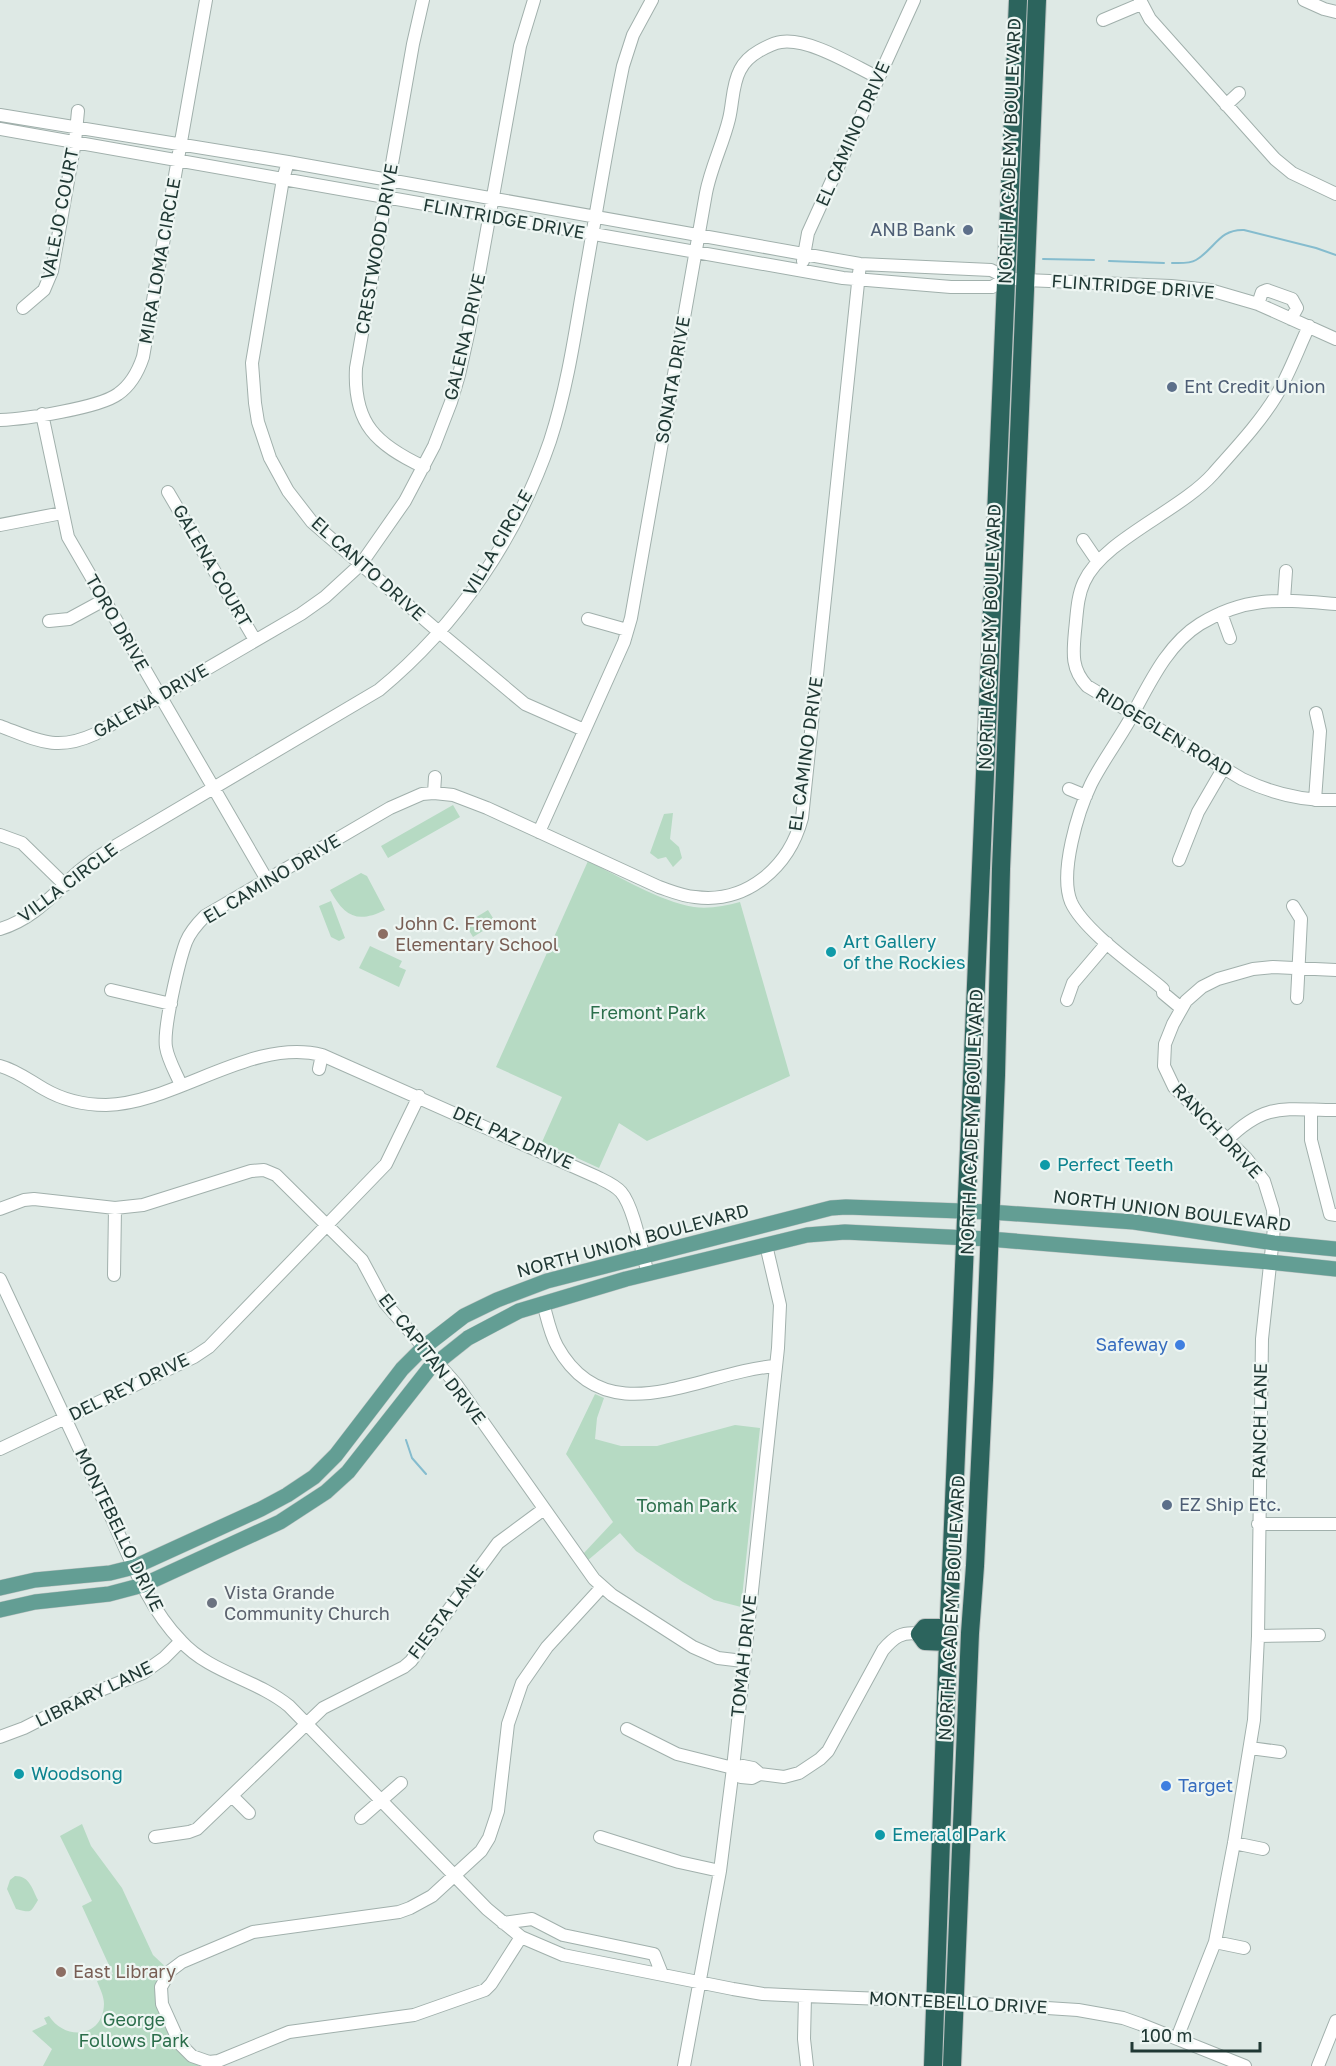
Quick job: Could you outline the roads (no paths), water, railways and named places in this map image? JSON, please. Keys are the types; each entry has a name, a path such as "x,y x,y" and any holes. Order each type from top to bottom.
{"highway":[{"name":"NORTH ACADEMY BOULEVARD","path":"952,2066 945,2002 949,1635 1018,0"},
{"name":"NORTH ACADEMY BOULEVARD","path":"933,2066 945,2002 989,1239 1001,869 1037,0"},
{"path":"920,1634 925,1628 949,1635"}],"main road":[{"name":"NORTH UNION BOULEVARD","path":"0,1588 35,1580 110,1573 134,1567 287,1495 314,1476 347,1442 402,1369 424,1347 464,1316 526,1288 831,1208 990,1212 1134,1222 1274,1243 1336,1249"},
{"name":"NORTH UNION BOULEVARD","path":"0,1610 35,1602 109,1594 143,1585 280,1522 326,1492 348,1472 400,1403 437,1361 481,1330 519,1311 648,1274 807,1235 844,1232 965,1237 1336,1269"}],"street":[{"name":"MIRA LOMA CIRCLE","path":"0,420 42,414 110,399 126,387 138,370 143,357 206,0"},
{"name":"CRESTWOOD DRIVE","path":"423,0 413,44 356,368 356,397 367,425 376,437 388,448 424,467"},
{"name":"GALENA DRIVE","path":"0,726 54,744 75,742 95,734 325,597 361,564 395,517 424,467 451,402 459,375 520,46 534,0"},
{"name":"VILLA CIRCLE","path":"0,929 30,916 92,862 112,848 379,690 414,660 439,632 487,569 532,487 559,409 623,66 633,35 652,0"},
{"name":"EL CAMINO DRIVE","path":"801,270 808,233 914,0"},
{"path":"1304,0 1336,12"},
{"path":"1103,20 1140,2 1150,19 1275,159 1301,184 1336,194"},
{"name":"SONATA DRIVE","path":"538,832 627,630 709,176 727,126 735,83 740,70 746,61 769,46 780,42 794,42 816,48 879,78"},
{"path":"1226,105 1239,93"},
{"name":"VALEJO COURT","path":"23,308 44,290 52,271 75,142 78,111"},
{"name":"FLINTRIDGE DRIVE","path":"0,115 288,162 860,264 991,270 1007,278 1025,280 1184,287 1222,293 1258,304 1336,339"},
{"name":"FLINTRIDGE DRIVE","path":"0,129 858,279 992,287 1007,278"},
{"name":"EL CANTO DRIVE","path":"288,162 253,345 252,383 258,422 270,458 288,491 312,522 525,704 584,730"},
{"name":"EL CAMINO DRIVE","path":"181,1085 165,1045 171,1004 186,942 194,928 205,916 410,798 434,793 453,795 487,808 659,886 697,898 723,897 747,889 773,871 788,853 802,818 860,264"},
{"path":"914,283 915,267"},
{"path":"1258,304 1262,292 1267,290 1292,299 1297,308 1292,319"},
{"name":"RIDGEGLEN ROAD","path":"1309,326 1278,393 1191,503 1107,553 1084,581 1079,596 1074,663 1077,672 1087,686 1223,769 1285,796 1336,800"},
{"name":"TORO DRIVE","path":"42,414 68,537 267,880"},
{"name":"GALENA COURT","path":"168,492 255,640"},
{"path":"0,525 62,513"},
{"path":"1083,540 1098,562"},
{"path":"1284,600 1286,571"},
{"path":"49,621 69,619 104,600"},
{"path":"1336,604 1284,600 1257,601 1221,613 1198,625 1178,642 1168,654 1103,762 1086,796 1066,866 1067,890 1076,911 1107,943 1162,989 1168,986 1184,1004 1202,987 1238,973 1273,967 1336,970"},
{"path":"1221,613 1230,638"},
{"path":"588,619 627,630"},
{"path":"1316,713 1320,731 1316,800"},
{"path":"1179,860 1204,799 1223,769"},
{"path":"434,793 435,777"},
{"path":"1070,789 1086,796"},
{"path":"0,835 22,843 65,885"},
{"path":"1293,906 1301,919 1297,998"},
{"path":"1067,1000 1073,983 1107,943"},
{"path":"111,990 171,1004"},
{"name":"RANCH DRIVE","path":"1184,1004 1165,1044 1164,1066 1167,1076 1185,1099 1257,1170 1264,1181 1274,1210 1274,1243"},
{"name":"DEL PAZ DRIVE","path":"0,1066 10,1069 57,1096 94,1104 132,1101 268,1055 288,1052 322,1055 419,1096 614,1186 621,1192 630,1210 648,1274"},
{"path":"319,1070 322,1055"},
{"name":"DEL REY DRIVE","path":"0,1449 194,1357 209,1347 386,1164 419,1096"},
{"path":"1227,1140 1245,1123 1275,1110 1336,1110"},
{"path":"1311,1110 1311,1140 1330,1214 1336,1215"},
{"name":"EL CAPITAN DRIVE","path":"0,1209 24,1200 34,1199 115,1208 149,1204 251,1171 264,1170 276,1175 362,1260 385,1303 456,1384 586,1571 602,1587 693,1647 718,1658 743,1661"},
{"path":"114,1275 115,1208"},
{"name":"RANCH LANE","path":"1177,2038 1215,1942 1250,1748 1256,1696 1258,1636 1262,1339 1274,1243"},
{"name":"TOMAH DRIVE","path":"684,2066 720,1871 776,1366 780,1305 766,1245"},
{"name":"MONTEBELLO DRIVE","path":"0,1279 134,1567 165,1622 200,1658 266,1689 289,1706 455,1876 503,1923 521,1937 545,1949 570,1956 764,1994 1086,2011 1123,2018 1245,2066"},
{"path":"235,1299 246,1308"},
{"path":"543,1303 556,1345 565,1359 588,1381 600,1389 613,1393 633,1395 656,1393 747,1370 776,1366"},
{"name":"FIESTA LANE","path":"155,1838 197,1829 332,1703 394,1674 411,1661 498,1544 544,1509"},
{"path":"1258,1524 1336,1524"},
{"path":"521,1937 491,1984 485,1989 414,2015 289,2032 226,2059 209,2062 186,2052 162,2004 161,1987 170,1971 182,1962 253,1932 387,1914 410,1908 432,1896 455,1876 481,1851 495,1826 508,1724 522,1683 547,1647 602,1587"},
{"path":"627,1729 677,1754 733,1768 741,1777 752,1778 760,1774 784,1777 799,1773 820,1760 828,1751 883,1650 892,1639 901,1633 920,1634"},
{"path":"1258,1636 1319,1635"},
{"name":"LIBRARY LANE","path":"0,1737 24,1728 91,1694 143,1673 164,1658 181,1641"},
{"path":"1250,1748 1280,1752"},
{"path":"361,1818 401,1783"},
{"path":"232,1796 249,1813"},
{"path":"600,1837 679,1862 720,1871"},
{"path":"1234,1843 1263,1849"},
{"path":"503,1923 532,1919 563,1935 654,1954 662,1974"},
{"path":"1215,1942 1244,1948"},
{"path":"805,1996 804,2039 807,2066"},
{"path":"1318,2066 1336,2021"}],"waterway":[{"path":"1172,263 1193,261 1202,256 1223,236 1244,230 1336,255"},
{"path":"1043,259 1094,260"},
{"path":"1109,261 1164,263"},
{"path":"406,1440 412,1458 426,1474"}],"place":[{"name":"ANB Bank","path":"968,230"},
{"name":"Ent Credit Union","path":"1172,387"},
{"name":"John C. Fremont Elementary School","path":"383,934"},
{"name":"Art Gallery of the Rockies","path":"831,952"},
{"name":"Perfect Teeth","path":"1045,1165"},
{"name":"Safeway","path":"1180,1345"},
{"name":"EZ Ship Etc.","path":"1167,1505"},
{"name":"Vista Grande Community Church","path":"212,1603"},
{"name":"Woodsong","path":"19,1774"},
{"name":"Target","path":"1166,1786"},
{"name":"Emerald Park","path":"880,1835"},
{"name":"East Library","path":"61,1972"}],"park label":[{"name":"Fremont Park","path":"648,1013"},
{"name":"Tomah Park","path":"687,1506"},
{"name":"George Follows Park","path":"134,2030"}]}
